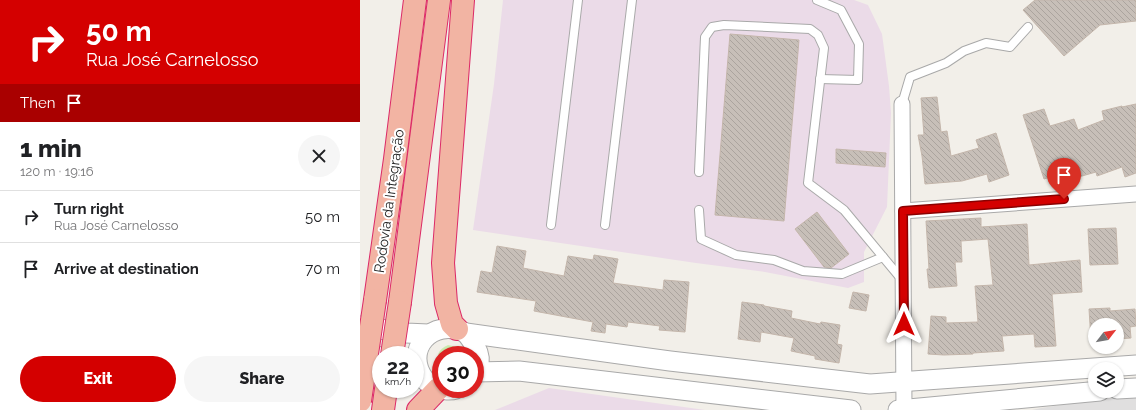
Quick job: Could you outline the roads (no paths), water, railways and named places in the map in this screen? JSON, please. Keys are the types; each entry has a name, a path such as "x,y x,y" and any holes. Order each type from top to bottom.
{"highway":[{"name":"Rodovia da Integração","path":"360,401 395,159 414,0"},
{"name":"Rodovia da Integração","path":"393,346 439,0"},
{"path":"462,331 452,324 446,304 443,263 463,0"},
{"path":"418,410 435,398"}],"street":[{"path":"902,104 904,382 901,410 1088,392"},
{"path":"903,211 1136,194"},
{"path":"360,326 428,334"},
{"path":"420,346 428,334 440,328 670,361 870,384 1136,365"},
{"path":"462,331 476,346"},
{"path":"360,354 372,356"},
{"path":"484,373 518,371 851,410"},
{"path":"1124,389 1136,388"}],"lane":[{"path":"551,225 578,0"},
{"path":"605,225 632,0"},
{"path":"817,0 841,10 859,44 858,80 820,79"},
{"path":"699,172 705,37 712,27 724,24 810,29 818,35 824,48 808,183 844,210 903,282"},
{"path":"902,104 910,77 946,63 964,51 986,43 1010,47 1028,27"},
{"path":"699,210 701,239 736,255 774,260 803,271 842,274 883,258"}]}
